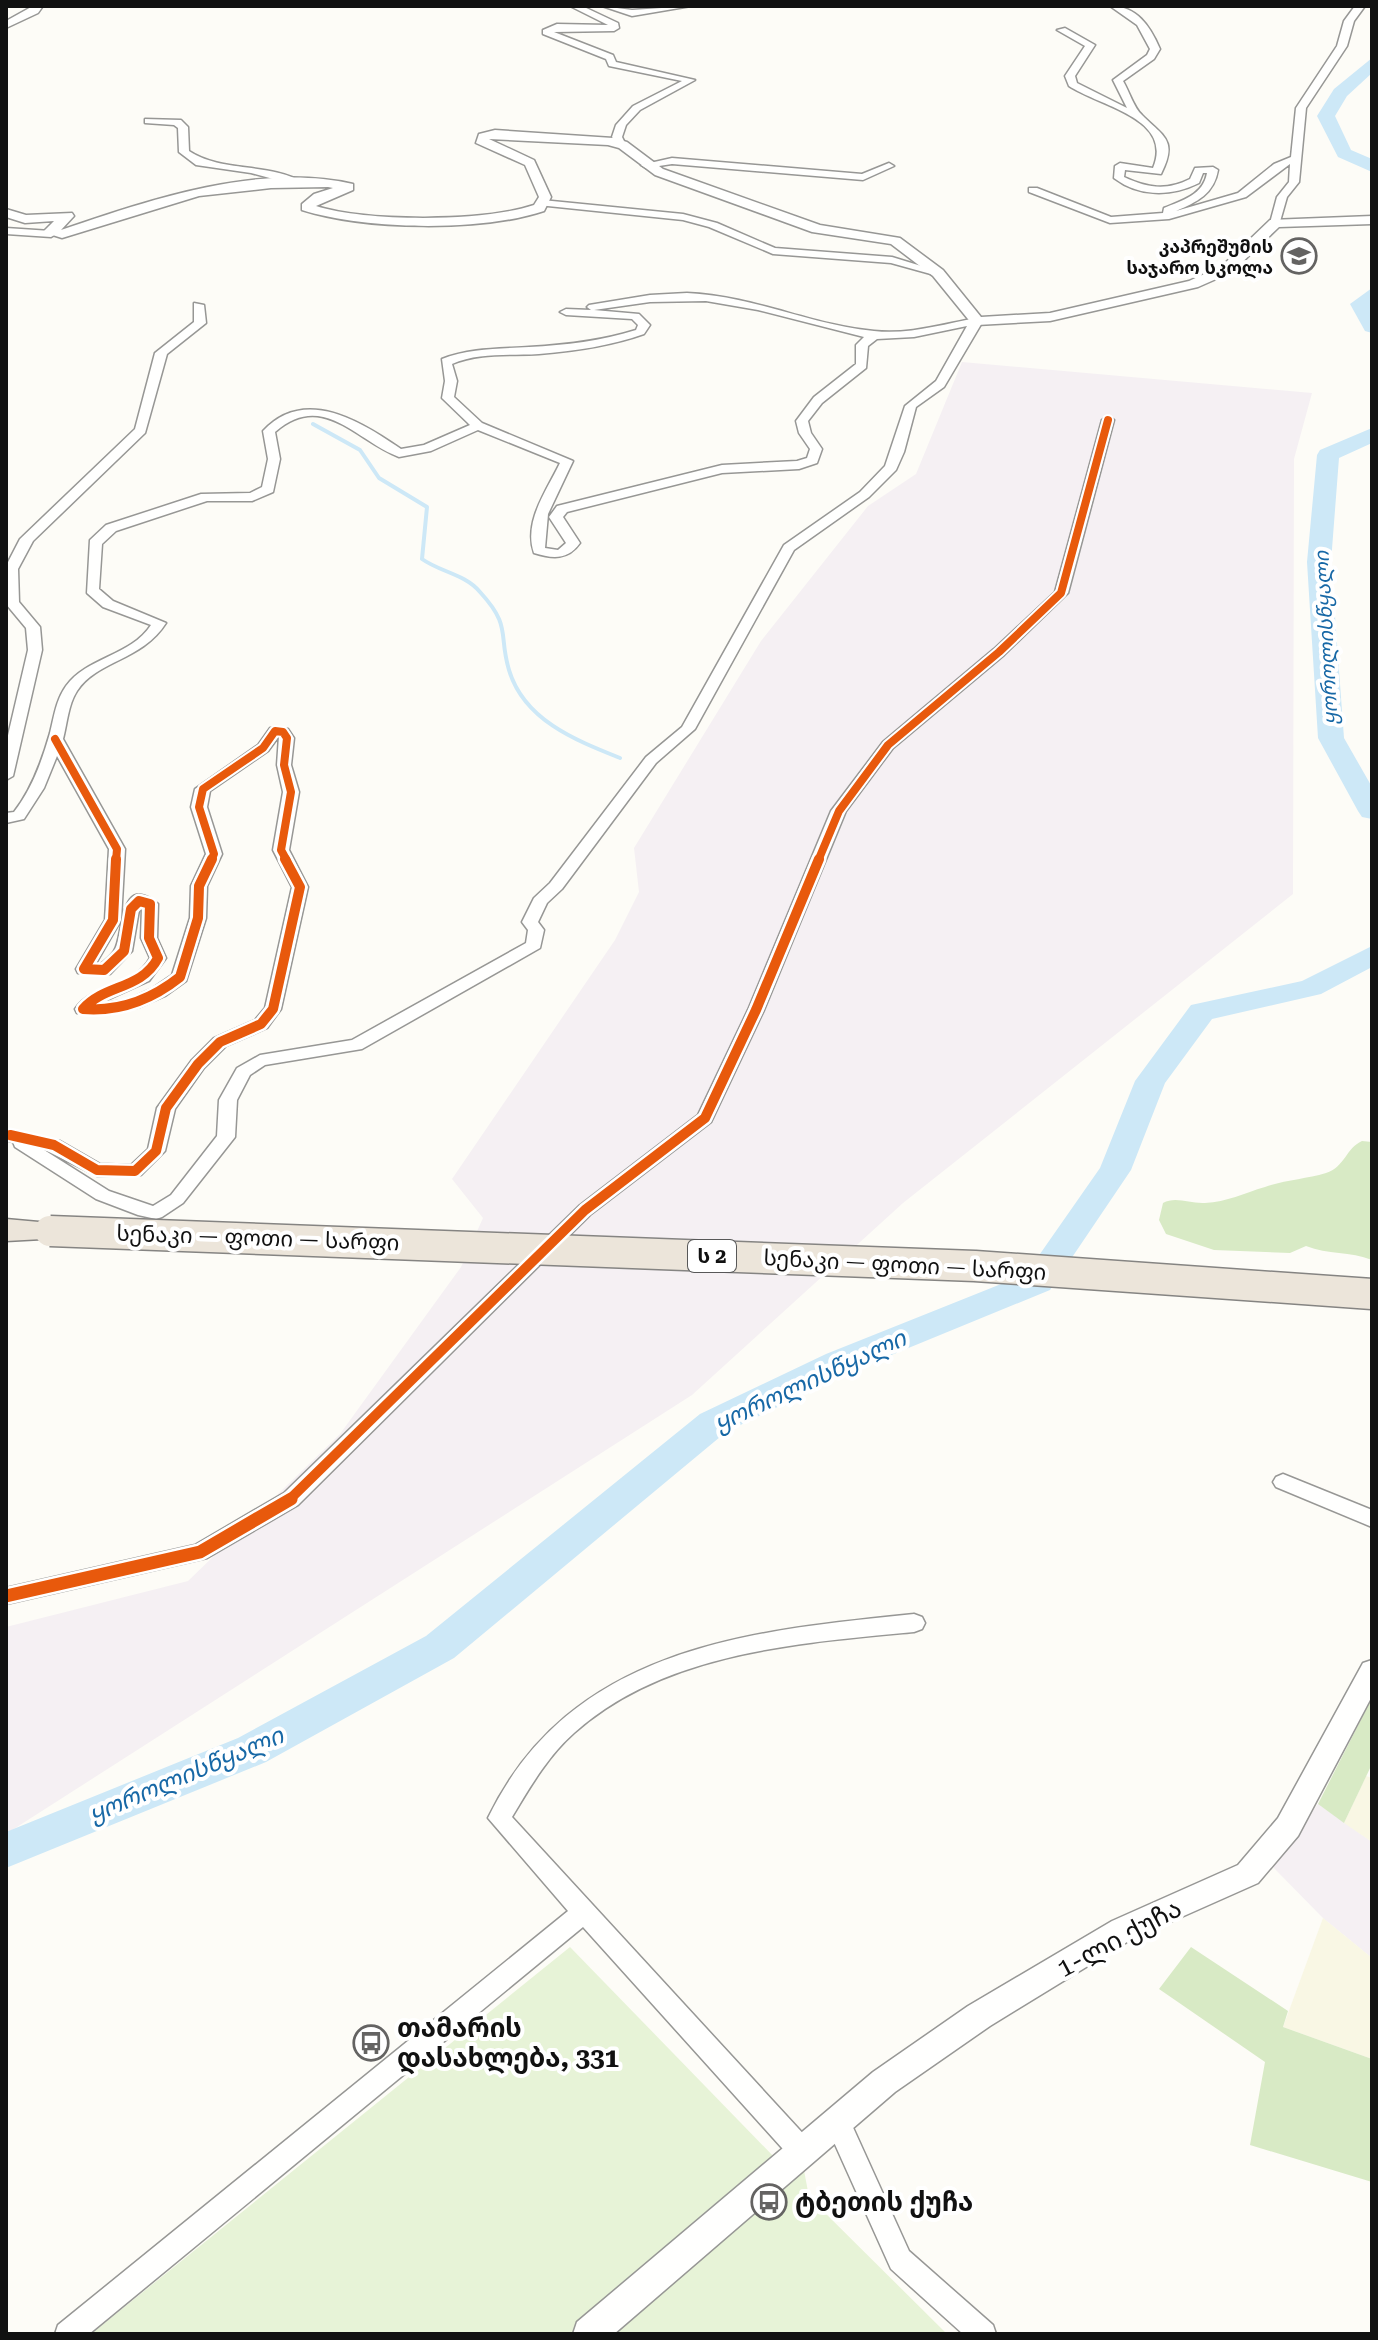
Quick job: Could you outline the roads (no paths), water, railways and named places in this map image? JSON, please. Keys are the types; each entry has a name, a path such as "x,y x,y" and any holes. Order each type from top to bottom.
{"highway":[{"name":"სენაკი — ფოთი — სარფი","path":"6,1230 975,1266 1372,1294"}],"street":[{"path":"6,25 35,11 38,6"},
{"path":"575,6 615,25 614,28 557,27 546,32 610,57 612,64 620,67 690,80 628,112 620,122 617,137 646,165 817,229 895,241 938,273 977,321"},
{"path":"607,6 632,13 686,6"},
{"path":"1115,6 1136,16 1147,28 1155,49 1151,57 1118,80 1135,113 1163,141 1163,163 1154,173 1120,166 1119,178 1147,192 1171,192 1195,181 1199,170 1213,170 1213,179 1204,192 1193,202 1168,210 1169,216"},
{"path":"874,335 862,345 862,365 818,400 802,421 805,433 816,449 813,460 799,465 722,469 562,509 556,517 573,537 573,543 565,552 553,555 539,550 537,535 548,492 558,482 567,461 478,426 448,398 451,381 446,362 484,351 601,343 640,332 644,325 635,316 566,312 660,296 744,302 795,319 874,335 904,335 977,321 1050,317 1193,284 1227,269 1275,223 1282,197 1294,182 1301,108 1342,46 1349,21 1360,6"},
{"path":"1062,30 1090,45 1070,76 1072,84 1093,97 1135,113"},
{"path":"149,121 177,122 183,127 184,152 200,163 252,170 299,183"},
{"path":"542,203 542,189 530,163 482,143 483,137 515,134 609,141 623,145"},
{"path":"1033,190 1110,220 1169,216 1242,195 1278,166 1297,158"},
{"path":"646,165 672,161 863,177 889,166"},
{"path":"6,231 68,233 141,207 199,192 299,183 348,187 307,205 334,217 462,220 530,211 542,203 683,217 713,225 773,251 892,260 938,273"},
{"path":"6,213 25,219 67,216 52,229 51,234"},
{"path":"1275,223 1370,220"},
{"path":"6,776 35,650 33,627 12,603 11,569 27,539 141,430 161,353 200,323 198,305"},
{"path":"8,1134 92,1189 133,1210 156,1213 177,1199 226,1137 228,1100 243,1072 260,1060 356,1045 534,945 536,930 530,922 540,901 556,886 651,760 688,729 789,548 887,473 903,440 908,410 914,400 939,386 965,335 977,321"},
{"path":"6,818 19,816 30,803 72,686 97,666 154,635 159,623 108,604 92,590 95,543 111,528 206,497 252,497 268,489 274,459 269,431 278,420 288,415 327,413 367,431 399,453 427,448 478,426"},
{"path":"6,1596 200,1552 291,1499 585,1210 705,1118 756,1010 839,811 888,745 999,652 1061,593 1108,420"},
{"path":"8,1134 54,1145 97,1170 135,1171 149,1160 156,1151 166,1108 198,1064 220,1042 261,1024 273,1009 300,887 281,850 291,792 284,765 287,738 283,732 275,731 263,748 203,789 199,807 214,854 199,886 198,918 180,977 143,1000 101,1011 83,1009 89,998 138,982 152,969 158,958 149,938 150,904 139,901 131,909 124,951 104,970 84,969 113,920 117,849 55,739"},
{"path":"1283,1482 1372,1519"},
{"path":"800,2149 499,1818 519,1784 567,1727 610,1695 663,1670 802,1634 914,1623"},
{"name":"1-ლი ქუჩა","path":"589,2334 800,2149 884,2082 979,2016 1122,1930 1248,1874 1288,1827 1371,1676"},
{"path":"68,2334 584,1912"},
{"path":"837,2120 900,2260 983,2334"}],"waterway":[{"name":"ყოროლისწყალი","path":"1372,63 1341,93 1326,116 1344,153 1372,166"},
{"name":"ყოროლისწყალი","path":"1372,294 1360,304 1372,327"},
{"path":"313,424 360,450 379,478 427,507 422,559 467,581 490,604 500,622 509,670 526,702 553,726 620,758"},
{"name":"ყოროლისწყალი","path":"1372,435 1328,455 1319,562 1331,738 1372,811"},
{"name":"ყოროლისწყალი","path":"6,1850 252,1750 440,1647 713,1423 838,1363 1038,1282 1115,1170 1150,1081 1202,1012 1311,988 1372,955"}],"place":[{"name":"კაპრეშუმის საჯარო სკოლა","path":"1299,256"},
{"name":"თამარის დასახლება, 331","path":"371,2043"},
{"name":"ტბეთის ქუჩა","path":"769,2202"}]}
